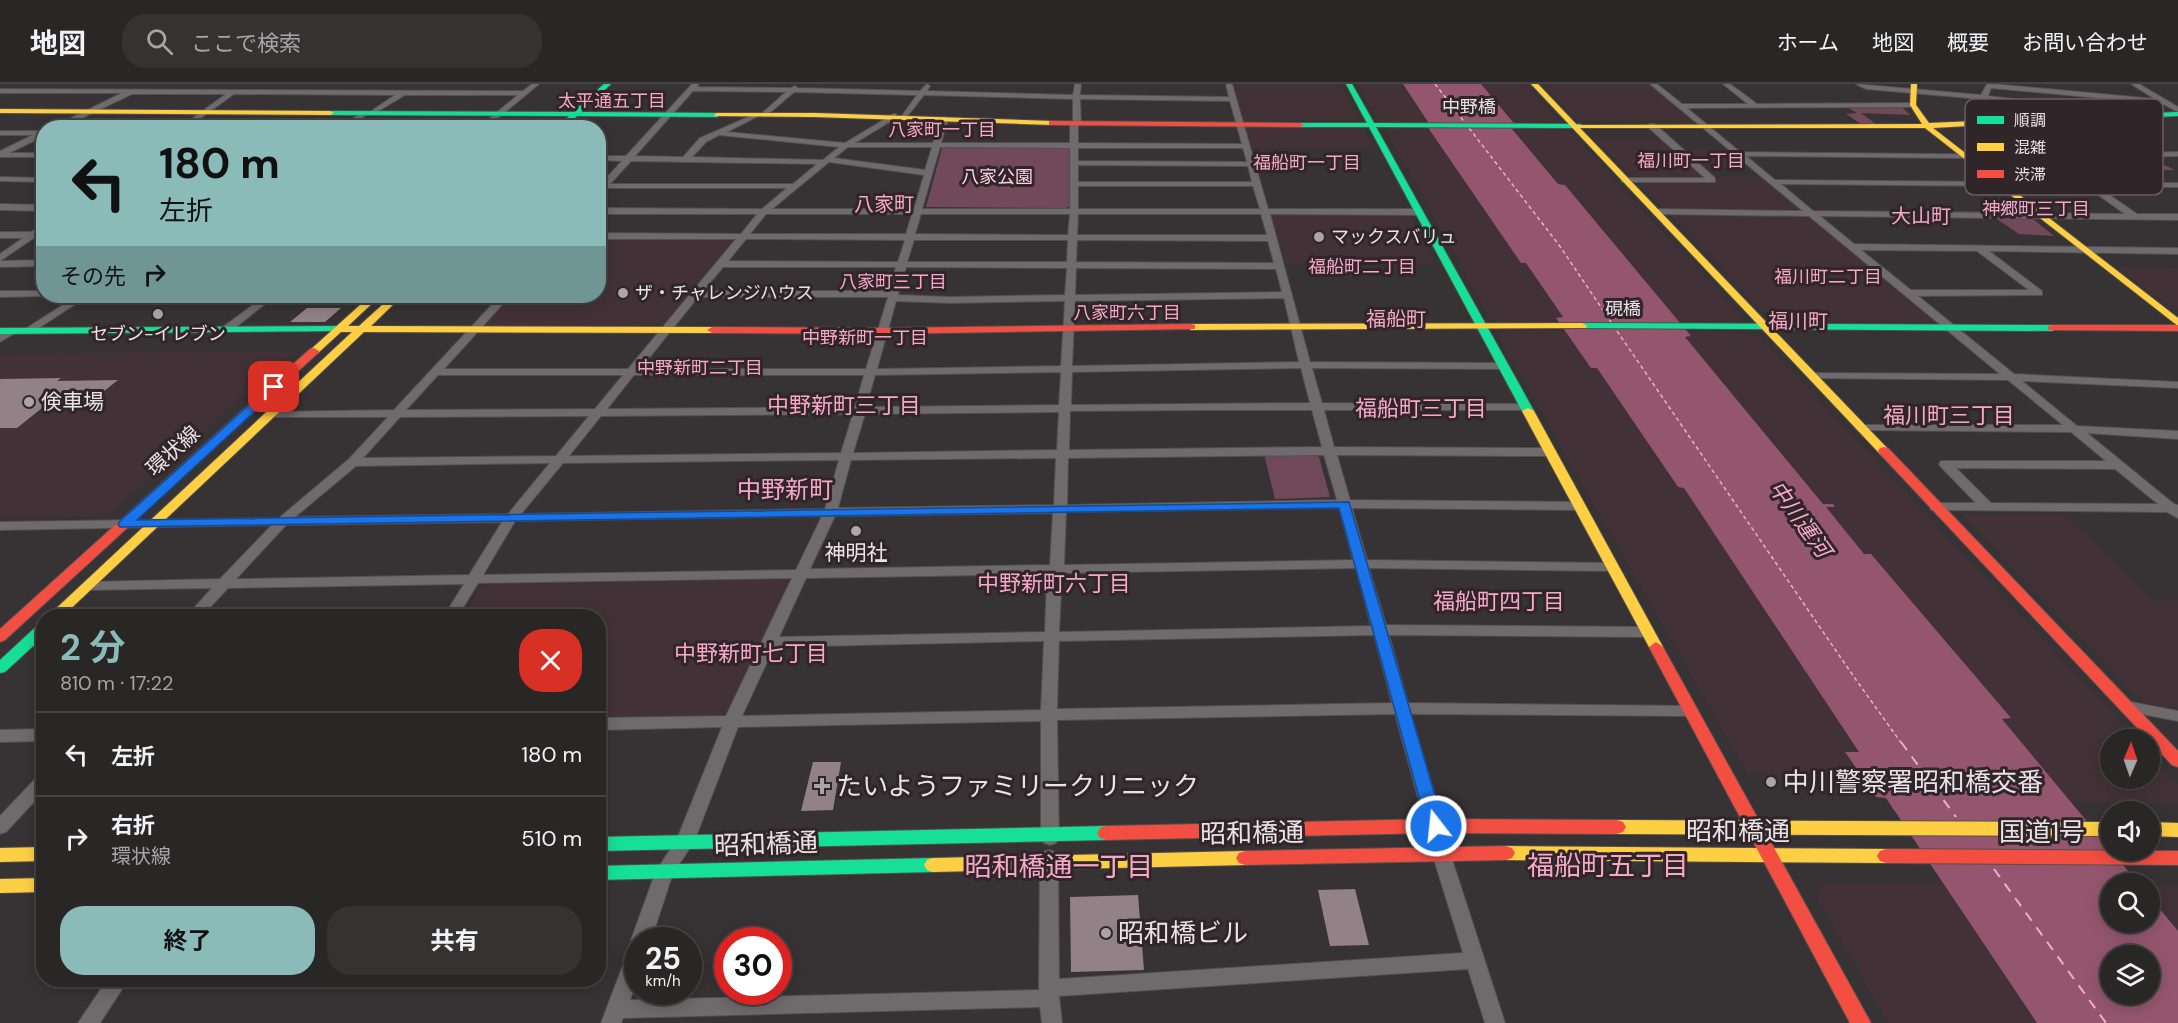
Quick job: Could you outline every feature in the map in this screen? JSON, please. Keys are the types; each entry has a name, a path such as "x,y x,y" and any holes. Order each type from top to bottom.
{"main road":[{"path":"569,120 608,84"},
{"path":"585,120 623,84"},
{"path":"1349,84 1861,1023"},
{"path":"1534,84 2178,761"},
{"path":"1914,87 1913,105 1927,126 1965,155"},
{"name":"中野橋","path":"0,111 761,115 899,117 1075,124 1927,126 1965,124"},
{"name":"中野橋","path":"2163,113 2178,112"},
{"path":"2015,195 2178,323"},
{"name":"環状線","path":"0,637 367,303"},
{"name":"環状線","path":"62,609 390,303"},
{"name":"硯橋","path":"4,334 27,331 227,329 883,331 1295,326 2178,328"},
{"path":"0,668 36,634"},
{"name":"昭和橋通","path":"606,844 1436,826 1888,827"},
{"name":"国道1号","path":"1888,827 2100,829"},
{"path":"2160,829 2178,830"},
{"name":"昭和橋通","path":"606,873 1441,853 1906,855"},
{"path":"0,855 36,854"},
{"name":"国道1号","path":"1906,855 2178,858"},
{"path":"0,886 36,885"}],"street":[{"path":"70,120 150,84"},
{"path":"194,120 243,84"},
{"path":"356,120 416,84"},
{"path":"490,120 536,84"},
{"path":"1052,1023 1049,993 1049,715 1074,211 1074,146 1078,84"},
{"path":"1228,84 1288,295 1329,451 1436,826"},
{"path":"1653,84 2175,510"},
{"path":"1726,84 1756,105"},
{"path":"1859,84 1866,87 1914,87 1984,99 1989,85 2149,99"},
{"path":"2134,84 2158,99"},
{"path":"606,183 694,87 926,88 1077,98 1233,99"},
{"path":"687,159 703,140 761,115 796,87"},
{"path":"455,609 511,518 765,210 846,145 899,117 926,88"},
{"path":"0,91 525,93"},
{"path":"2163,100 2178,97"},
{"path":"2163,102 2178,112"},
{"path":"1680,106 1913,105"},
{"path":"646,927 665,871 685,842 732,721 831,513 944,119"},
{"path":"1625,180 1712,180 1652,126"},
{"path":"0,133 36,132"},
{"path":"717,133 846,145 1246,146"},
{"path":"0,154 36,136"},
{"path":"0,154 36,155"},
{"path":"1739,154 1965,156"},
{"path":"2163,154 2178,154"},
{"path":"606,158 826,161 928,173"},
{"path":"1074,164 1251,164"},
{"path":"0,179 36,180"},
{"path":"1773,182 1965,184"},
{"path":"1074,184 1257,184"},
{"path":"606,189 795,186"},
{"path":"2104,195 2134,216"},
{"path":"0,207 36,208"},
{"path":"606,211 1418,212"},
{"path":"1656,212 2178,217"},
{"path":"0,258 36,233"},
{"path":"0,235 33,235"},
{"path":"606,236 1272,238"},
{"path":"1853,247 2178,251"},
{"path":"1908,292 2039,293 1980,249"},
{"path":"0,264 36,264"},
{"path":"720,264 1280,266"},
{"path":"0,294 36,294"},
{"path":"695,294 893,296 950,300 1288,295"},
{"path":"27,331 72,303"},
{"path":"227,329 261,303"},
{"path":"201,609 283,521 353,462 499,303"},
{"path":"435,372 872,372 1305,365 1502,366"},
{"path":"1812,376 2011,377 2178,385"},
{"path":"270,414 861,412 1317,406 1524,407"},
{"path":"1861,428 2074,429 2178,435"},
{"path":"353,462 1329,451 1548,452"},
{"path":"1987,507 1945,464 2119,465"},
{"path":"0,526 1345,504 1578,506"},
{"path":"1936,507 2175,510"},
{"path":"87,586 1361,564 1612,567"},
{"path":"770,642 1380,630 1647,632"},
{"path":"2126,706 2178,716"},
{"path":"606,724 1402,708 1690,711"},
{"path":"0,736 36,735"},
{"path":"0,826 36,788"},
{"path":"1441,853 1495,1023"},
{"path":"624,991 615,1016 1049,993 1475,960"},
{"path":"88,1023 113,987"}],"shaded area":[{"path":"1233,84 1340,84 1359,120 1244,121"},
{"path":"1358,84 1403,84 1428,122 1379,122"},
{"path":"1481,84 1525,84 1559,121 1513,122"},
{"path":"1543,84 1649,84 1695,122 1578,121"},
{"path":"1246,128 1359,128 1364,129 1374,148 1252,148"},
{"path":"1385,128 1429,129 1521,262 1526,263 1563,318 1557,319 1559,322 1500,322 1490,318"},
{"path":"1512,128 1566,128 1744,319 1736,323 1679,322 1565,185 1558,184"},
{"path":"1595,138 1663,139 1707,178 1634,178"},
{"path":"1683,150 1729,150 1750,168 1703,167"},
{"path":"1713,177 1762,177 1800,209 1668,210 1663,208 1638,182 1717,181"},
{"path":"1271,215 1409,215 1434,263 1285,263"},
{"path":"1803,215 1811,218 1937,322 1780,323 1772,320 1671,216"},
{"path":"606,238 734,239 663,325 491,325 487,323 505,303 606,303"},
{"path":"2118,267 2178,268 2178,308 2173,308"},
{"path":"1504,331 1567,331 1591,368 1597,368 1677,487 1684,487 1860,753 1845,753 1861,775 1748,774 1497,334"},
{"path":"1686,331 1757,334 2127,729 2100,729 2100,789 2160,789 2160,765 2178,785 2178,803 2160,803 2160,801 2071,802 2002,718 2010,717 1871,555 1864,554 1826,507 1835,506 1824,504 1684,336 1690,336"},
{"path":"294,351 111,513 100,517 0,518 0,354"},
{"path":"1965,514 2064,514 2155,601 2178,601 2178,709 2150,704 2138,697 1963,516"},
{"path":"782,579 790,584 731,709 722,715 606,717 606,609 468,609 481,587 491,584"},
{"path":"1823,884 1944,884 2037,1023 1888,1023 1816,895"},
{"path":"2160,885 2178,886 2178,931 2160,909"}],"green space":[{"path":"1901,106 1910,115 1861,113 1876,124 1861,124 1846,114 1857,113 1847,107"},
{"name":"八家公園","path":"1070,147 1072,172 1069,174 1069,187 1072,191 1070,206 1066,208 926,207 942,148"},
{"path":"2163,164 2175,170 2163,170"},
{"path":"1994,217 2033,219 2054,236 2019,234"},
{"path":"1264,454 1313,454 1319,457 1330,497 1275,499"}],"water":[{"name":"中川運河","path":"1403,84 1481,84 1518,128 1512,129 1558,184 1565,185 1691,336 1685,337 1823,504 1833,504 1835,507 1826,507 1864,554 1871,554 2011,718 2002,719 2100,837 2100,861 2120,861 2130,873 2100,873 2100,933 2160,933 2160,909 2178,931 2178,1023 2037,1023 1886,798 1876,797 1845,752 1859,752 1684,488 1678,487 1597,368 1591,368 1556,318 1563,317 1526,263 1521,263 1429,129 1428,122"}],"building":[{"path":"307,308 341,308 325,322 290,322"},
{"name":"倹車場","path":"61,378 57,381 118,380 93,400 47,404 17,428 0,428 0,379"},
{"name":"たいようファミリークリニック","path":"813,762 841,762 833,810 801,811"},
{"path":"1355,889 1369,945 1330,946 1318,890"},
{"name":"昭和橋ビル","path":"1138,895 1144,970 1071,972 1070,897"}],"ferry route":[{"path":"1435,84 1466,124"},
{"path":"1469,128 1559,245 1611,322"},
{"path":"1617,331 1902,744"},
{"path":"1901,742 1956,817"},
{"path":"1994,869 2106,1023"}],"traffic: fast":[{"path":"569,120 608,84"},
{"path":"1349,84 1528,411"},
{"path":"330,113 717,115"},
{"path":"2163,115 2178,114"},
{"path":"1300,125 1580,126"},
{"path":"1582,326 2052,328"},
{"path":"0,331 338,329"},
{"path":"0,668 36,634"},
{"path":"606,844 1106,833"},
{"path":"606,873 933,865"}],"traffic: slow":[{"path":"1534,84 1884,451"},
{"path":"1914,84 1913,105 1927,126 1965,156"},
{"path":"0,111 330,113"},
{"path":"717,115 815,115 1052,123"},
{"path":"1580,126 1901,127 1965,124"},
{"path":"2015,195 2178,323"},
{"path":"314,351 367,303"},
{"path":"62,609 390,303"},
{"path":"1191,327 1582,326"},
{"path":"338,329 712,330"},
{"path":"1528,411 1656,647"},
{"path":"1617,827 2100,829"},
{"path":"2160,829 2178,830"},
{"path":"1506,853 1886,856"},
{"path":"0,855 36,854"},
{"path":"933,865 1245,858"},
{"path":"0,886 36,885"}],"traffic: jam":[{"path":"1052,123 1300,125"},
{"path":"712,330 883,331 1191,327"},
{"path":"2052,328 2178,328"},
{"path":"0,637 314,351"},
{"path":"1884,451 2178,761"},
{"path":"1656,647 1861,1023"},
{"path":"1106,833 1435,826 1617,827"},
{"path":"1245,858 1506,853"},
{"path":"1886,856 2178,858"}],"place":[{"name":"マックスバリュ","path":"1319,237"},
{"name":"ザ・チャレンジハウス","path":"623,293"},
{"name":"セブン-イレブン","path":"158,314"},
{"name":"倹車場","path":"29,402"},
{"name":"神明社","path":"856,531"},
{"name":"中川警察署昭和橋交番","path":"1771,782"},
{"name":"たいようファミリークリニック","path":"822,786"},
{"name":"昭和橋ビル","path":"1106,933"}],"district":[{"name":"太平通五丁目","path":"612,101"},
{"name":"八家町一丁目","path":"942,130"},
{"name":"福川町一丁目","path":"1691,161"},
{"name":"福船町一丁目","path":"1307,163"},
{"name":"八家町","path":"884,204"},
{"name":"神郷町三丁目","path":"2036,209"},
{"name":"大山町","path":"1921,216"},
{"name":"福船町二丁目","path":"1362,267"},
{"name":"福川町二丁目","path":"1828,277"},
{"name":"八家町三丁目","path":"893,282"},
{"name":"八家町六丁目","path":"1127,313"},
{"name":"福船町","path":"1396,319"},
{"name":"福川町","path":"1798,321"},
{"name":"中野新町一丁目","path":"865,338"},
{"name":"中野新町二丁目","path":"700,368"},
{"name":"中野新町三丁目","path":"844,405"},
{"name":"福船町三丁目","path":"1421,408"},
{"name":"福川町三丁目","path":"1949,415"},
{"name":"中野新町","path":"785,489"},
{"name":"中野新町六丁目","path":"1054,583"},
{"name":"福船町四丁目","path":"1499,601"},
{"name":"中野新町七丁目","path":"751,653"},
{"name":"福船町五丁目","path":"1608,865"},
{"name":"昭和橋通一丁目","path":"1059,866"}],"route":[{"path":"274,387 124,524 1345,504 1436,826"}]}
